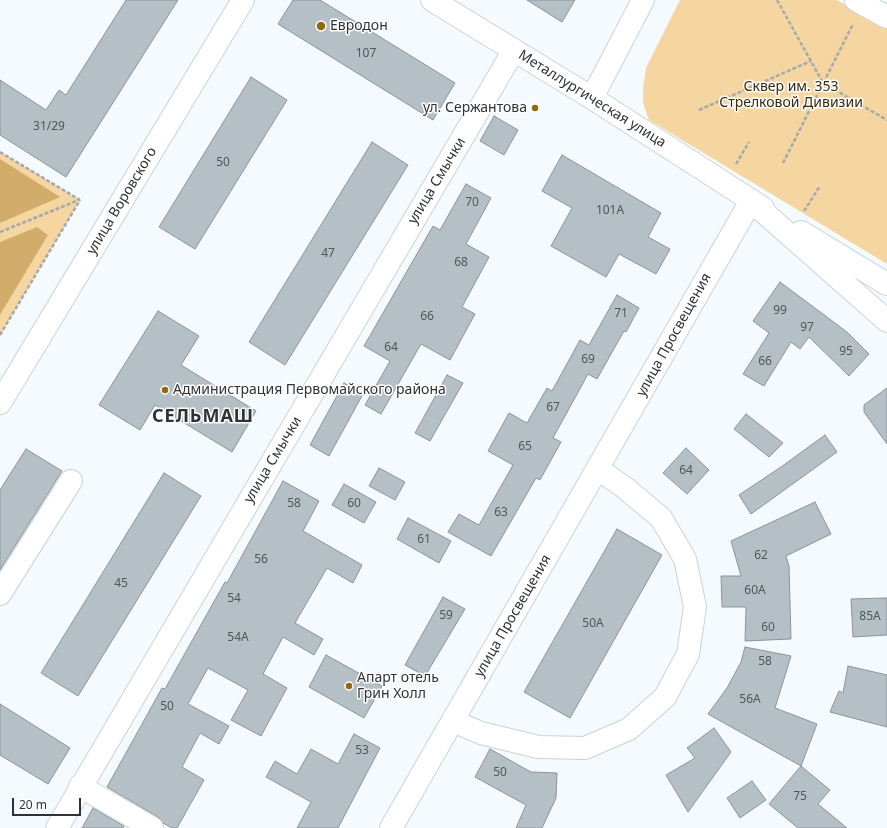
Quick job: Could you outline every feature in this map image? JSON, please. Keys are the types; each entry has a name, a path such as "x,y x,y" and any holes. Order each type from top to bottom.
{"street":[{"name":"улица Воровского","path":"0,403 243,0"},
{"name":"Металлургическая улица","path":"432,0 592,98 751,201 887,284"},
{"path":"592,98 643,0"},
{"path":"859,2 887,17"},
{"name":"улица Смычки","path":"57,828 80,786 514,50"},
{"name":"Металлургическая улица","path":"751,201 887,321"},
{"name":"улица Просвещения","path":"391,828 751,201"},
{"path":"453,721 481,733 538,747 585,748 629,730 665,697 688,654 695,607 686,559 661,518 624,487 598,469"},
{"path":"0,594 71,481"},
{"path":"80,786 152,828"}],"path":[{"path":"777,0 823,83 887,120"},
{"path":"783,163 823,83 859,2"},
{"path":"699,110 811,60"},
{"path":"0,152 80,200"},
{"path":"0,232 80,200"},
{"path":"0,335 80,200"}],"green space":[{"name":"Сквер им. 353 Стрелковой Дивизии","path":"680,0 837,0 887,28 887,264 649,120 643,103 643,88 646,68"},
{"path":"0,152 80,200 0,335"}],"shaded area":[{"path":"0,159 60,197 0,223"},
{"path":"37,227 48,235 0,315 0,242"}],"building":[{"path":"126,0 178,0 66,177 0,135 0,80 46,110 59,90 66,95"},
{"path":"293,0 320,0 455,83 433,120 278,24"},
{"path":"527,0 575,0 562,22"},
{"path":"251,77 287,100 195,249 159,227"},
{"path":"494,116 518,130 504,155 480,141"},
{"path":"372,142 408,165 285,365 249,342"},
{"path":"562,155 661,213 648,237 670,249 656,274 619,254 606,277 551,246 572,208 542,191"},
{"path":"466,184 491,198 466,244 489,257 462,307 475,314 450,360 421,344 381,414 365,405 390,361 364,346 433,226 440,230"},
{"path":"780,282 847,332 869,354 849,376 809,337 800,349 791,342 764,386 743,374 769,333 753,321"},
{"path":"617,295 639,308 626,332 624,331 597,379 588,374 553,438 561,442 540,480 536,478 491,556 448,532 459,514 479,525 513,465 488,451 509,413 527,423 547,388 552,391 580,340 589,345"},
{"name":"Администрация Первомайского района","path":"158,311 199,336 181,365 256,411 232,452 155,405 140,430 99,405"},
{"path":"447,375 463,383 430,441 415,433"},
{"path":"344,383 363,394 329,456 310,445"},
{"path":"887,388 887,444 864,412 864,405"},
{"path":"746,414 783,443 769,457 734,429"},
{"path":"825,435 837,452 751,514 739,495"},
{"path":"686,448 709,470 687,494 663,473"},
{"path":"26,449 62,471 0,570 0,490"},
{"path":"379,468 405,482 395,500 369,486"},
{"path":"164,473 201,496 78,696 41,673"},
{"path":"283,481 319,501 303,531 362,565 353,583 327,568 295,623 323,639 314,655 283,637 263,674 287,688 261,736 231,720 248,690 208,668 188,704 229,726 219,744 200,733 182,767 204,780 177,828 172,828 163,823 158,817 107,787 162,688 165,689 225,582 227,583"},
{"path":"344,484 376,502 364,523 332,505"},
{"path":"815,502 831,534 786,556 789,566 791,639 745,641 746,607 722,607 721,576 741,576 731,541"},
{"path":"408,518 451,541 439,563 397,539"},
{"path":"617,529 662,555 570,718 524,692"},
{"path":"443,597 465,609 425,676 405,665"},
{"path":"887,598 887,635 853,637 851,599"},
{"path":"745,647 791,656 775,708 817,724 801,766 708,714 727,688 741,662"},
{"path":"326,655 382,686 364,718 309,687"},
{"path":"848,666 887,675 887,727 830,712 839,691 843,693"},
{"path":"0,704 70,748 48,784 0,755"},
{"path":"714,728 731,752 688,812 666,775 695,758 687,748"},
{"path":"354,734 380,748 338,828 297,828 311,802 266,777 275,761 297,774 311,749 338,764"},
{"path":"490,749 531,772 557,773 556,798 542,828 516,828 526,805 475,777"},
{"path":"801,766 830,790 818,804 847,828 798,828 769,804"},
{"path":"752,781 766,800 740,818 727,798"},
{"path":"93,808 124,826 123,828 82,828"}],"place":[{"name":"Евродон","path":"321,26"},
{"name":"ул. Сержантова","path":"535,108"},
{"name":"Администрация Первомайского района","path":"165,390"},
{"name":"Апарт отель Грин Холл","path":"349,686"}],"district":[{"name":"СЕЛЬМАШ","path":"203,417"}]}
